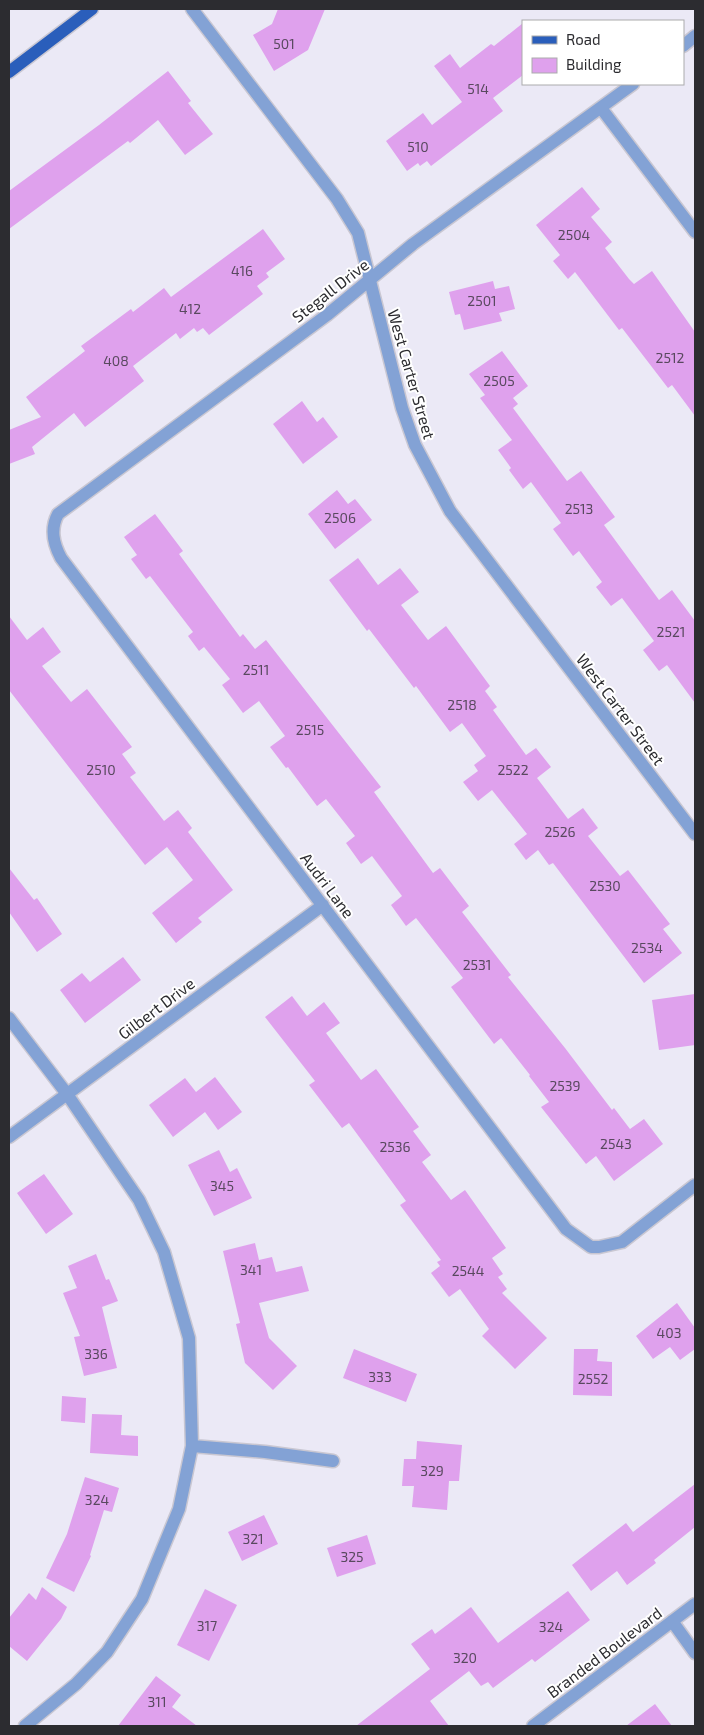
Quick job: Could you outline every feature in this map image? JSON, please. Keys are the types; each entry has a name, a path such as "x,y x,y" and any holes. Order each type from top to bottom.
{"main road":[{"path":"9,72 92,9"}],"street":[{"name":"West Carter Street","path":"192,9 337,199 358,234 402,408 415,445 450,511 695,834"},
{"path":"684,45 695,36"},
{"name":"Stegall Drive","path":"53,526 58,514 327,315 412,244 632,85"},
{"path":"602,108 695,232"},
{"name":"Audri Lane","path":"53,526 54,545 61,558 566,1229 591,1246 599,1247 622,1242 695,1185"},
{"name":"Gilbert Drive","path":"9,1137 323,905"},
{"path":"9,1018 67,1094 139,1200 164,1252 188,1338 192,1446 179,1509 142,1599 107,1652 76,1684 26,1726"},
{"path":"192,1446 264,1452 333,1461"},
{"name":"Branded Boulevard","path":"533,1726 695,1604"},
{"path":"672,1621 695,1653"}],"building":[{"path":"278,9 325,9 308,50 274,71 253,35 272,24"},
{"path":"522,24 522,76 493,98 503,111 431,166 427,161 420,166 418,163 407,171 386,141 423,113 432,125 462,102 434,66 450,54 460,68 491,44 494,46"},
{"path":"168,71 191,101 188,103 213,134 185,155 158,120 130,143 128,141 9,229 9,191 99,125"},
{"path":"582,187 600,209 591,217 612,242 605,248 629,279 634,284 652,271 695,332 695,416 672,385 668,388 622,328 619,330 575,272 568,279 553,261 560,255 536,225"},
{"path":"263,229 285,259 266,273 269,277 257,286 263,294 209,335 203,328 197,332 194,328 180,339 176,333 133,366 144,381 85,427 74,413 32,447 35,454 9,464 9,430 41,417 26,397 85,351 81,346 131,309 133,312 164,288 171,297"},
{"path":"493,281 495,289 509,286 515,309 499,313 502,321 464,330 460,314 455,315 449,292"},
{"path":"502,351 528,386 513,398 518,404 513,408 567,481 581,471 615,517 604,525 659,600 672,590 695,621 695,703 667,665 659,671 643,650 654,641 622,598 611,606 596,587 602,582 579,551 573,556 553,529 561,523 531,482 523,489 509,470 511,468 498,450 512,440 480,398 485,395 469,374"},
{"path":"302,401 317,422 323,417 338,437 303,464 273,424"},
{"path":"337,490 348,504 355,499 372,520 335,549 308,514"},
{"path":"155,514 183,551 179,554 240,637 243,634 255,649 266,640 381,787 374,792 433,873 440,868 469,906 462,912 511,975 508,977 612,1110 614,1108 630,1129 644,1119 663,1144 614,1181 596,1156 586,1164 541,1107 549,1102 530,1075 501,1038 494,1044 451,987 463,978 416,918 406,926 391,905 402,896 372,856 361,864 346,843 355,836 326,799 317,806 288,767 286,768 270,747 285,736 259,701 243,713 222,685 230,679 204,647 199,651 188,636 193,632 150,576 146,579 131,559 137,555 124,537"},
{"path":"358,558 378,585 400,568 419,592 401,605 428,640 446,626 490,686 485,691 497,707 493,710 526,755 536,748 551,767 537,778 568,819 583,808 598,828 588,836 620,876 628,870 670,924 663,929 682,953 644,983 553,863 549,865 538,850 526,860 514,844 527,834 492,790 478,801 463,782 478,771 474,765 486,756 462,723 450,732 416,686 414,688 369,629 367,631 329,580"},
{"path":"9,616 27,640 43,627 61,652 42,666 71,702 87,689 132,747 122,754 136,773 130,777 164,821 178,810 192,828 188,832 233,890 198,918 202,922 176,943 152,913 193,880 167,847 145,865 9,690"},
{"path":"9,868 34,900 37,898 62,934 37,952 9,912"},
{"path":"123,957 141,980 85,1023 60,990 82,973 90,982"},
{"path":"695,994 695,1045 659,1050 652,1000"},
{"path":"292,996 307,1016 324,1002 340,1023 326,1033 361,1080 376,1069 419,1127 413,1131 431,1155 422,1162 451,1200 465,1190 506,1248 492,1258 503,1274 498,1277 507,1289 502,1293 547,1338 515,1369 482,1336 489,1329 460,1289 449,1297 431,1273 440,1266 437,1262 441,1260 400,1205 406,1201 349,1123 342,1128 309,1085 315,1081 265,1017"},
{"path":"215,1077 242,1112 218,1130 205,1112 173,1137 149,1105 185,1078 196,1092"},
{"path":"219,1150 230,1172 237,1168 252,1198 214,1216 188,1165"},
{"path":"44,1174 73,1214 46,1234 17,1193"},
{"path":"255,1243 259,1260 272,1257 276,1272 302,1266 309,1291 259,1303 269,1338 297,1366 273,1390 245,1363 236,1324 240,1323 223,1251"},
{"path":"96,1254 106,1280 109,1279 118,1301 102,1307 117,1368 84,1376 74,1337 80,1336 63,1293 77,1288 68,1266"},
{"path":"677,1303 695,1328 695,1349 680,1360 670,1347 653,1359 636,1336"},
{"path":"354,1349 417,1374 406,1402 343,1378"},
{"path":"574,1349 598,1349 597,1361 612,1362 612,1396 573,1395"},
{"path":"62,1396 86,1398 85,1423 61,1421"},
{"path":"92,1414 122,1415 121,1435 138,1436 138,1456 90,1453"},
{"path":"417,1441 462,1445 459,1481 449,1481 447,1510 412,1507 414,1486 402,1486 404,1459 416,1459"},
{"path":"85,1477 119,1488 112,1512 104,1510 91,1556 74,1592 46,1578 67,1534"},
{"path":"695,1484 695,1527 654,1560 656,1563 627,1585 617,1571 591,1591 572,1565 626,1523 633,1532"},
{"path":"264,1515 278,1544 242,1561 228,1532"},
{"path":"367,1535 376,1564 337,1577 327,1548"},
{"path":"42,1587 67,1607 61,1619 27,1661 9,1646 9,1618 29,1593 36,1600"},
{"path":"205,1589 237,1605 209,1661 177,1645"},
{"path":"568,1591 590,1620 535,1662 532,1659 493,1688 488,1682 481,1686 469,1671 430,1701 449,1726 356,1726 430,1669 411,1644 432,1629 435,1634 471,1607 498,1643"},
{"path":"156,1676 181,1695 172,1707 197,1726 118,1726"},
{"path":"655,1704 672,1726 626,1726"}]}
